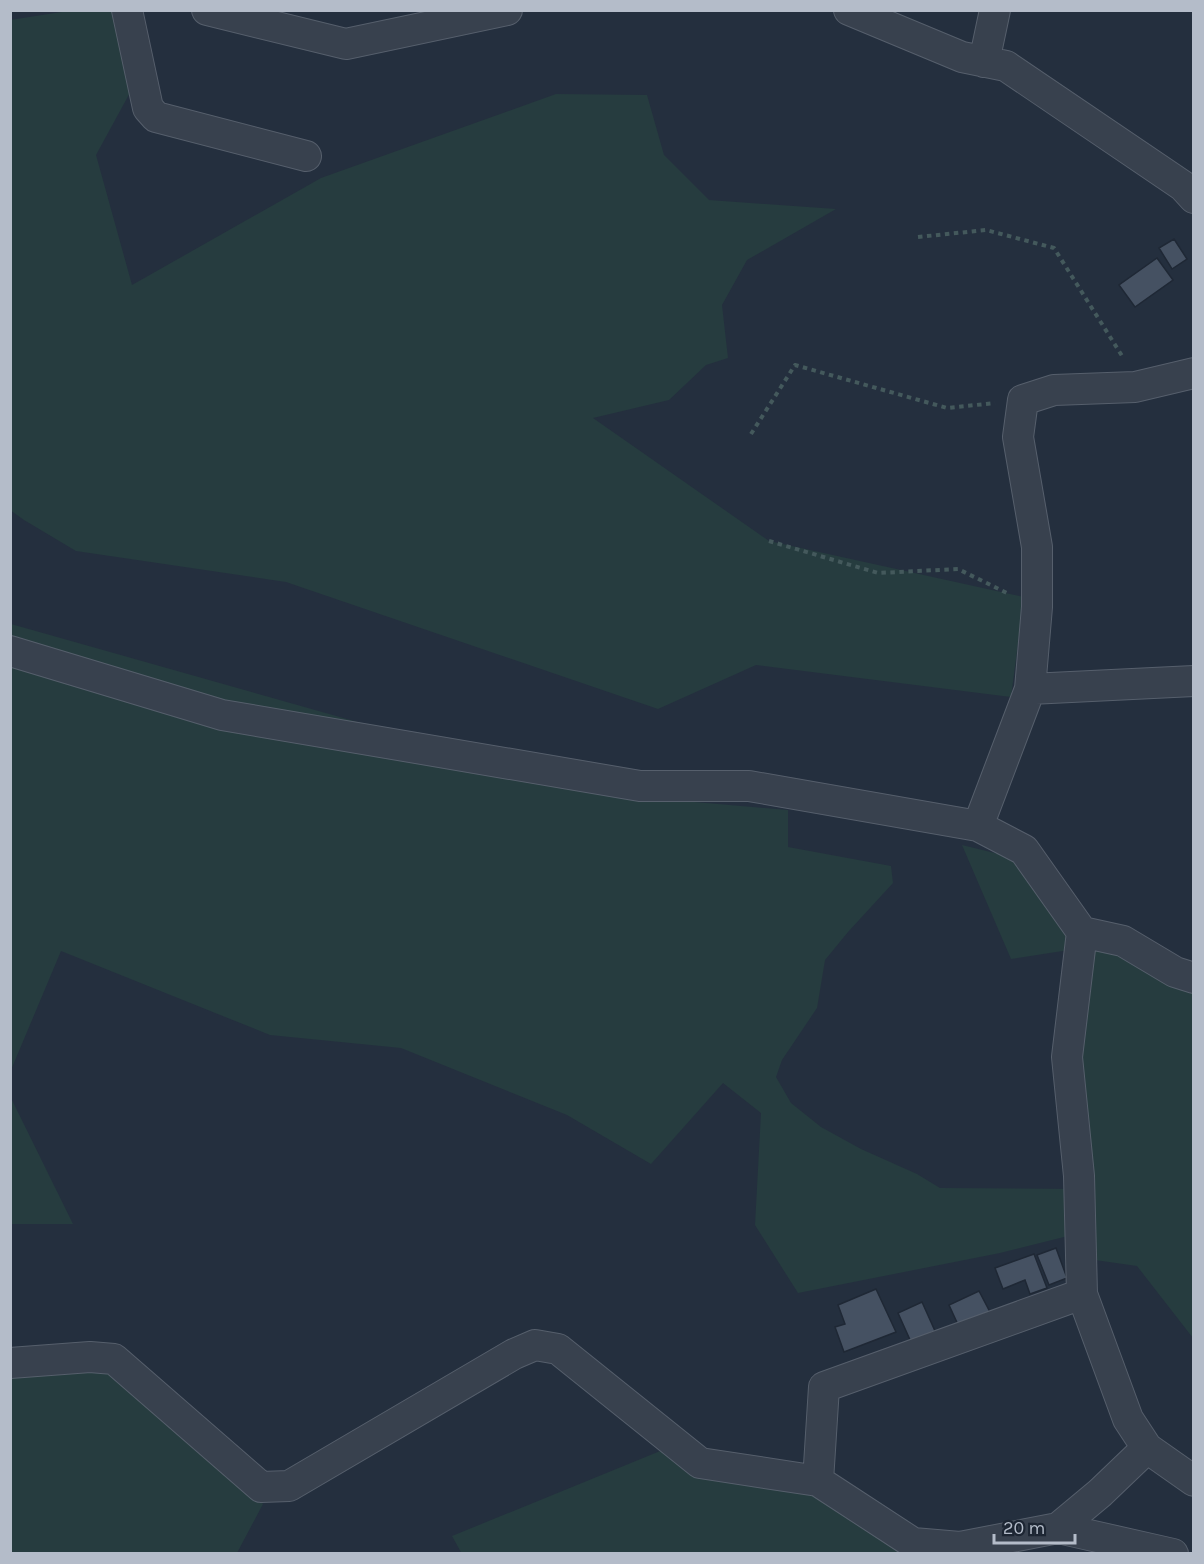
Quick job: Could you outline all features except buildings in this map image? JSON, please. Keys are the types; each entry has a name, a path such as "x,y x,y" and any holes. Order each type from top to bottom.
{"street":[{"path":"127,10 148,108 156,117 306,156"},
{"path":"207,10 346,44 447,17 507,10"},
{"path":"849,10 962,57 1006,66 1190,188"},
{"path":"984,62 995,10"},
{"path":"978,826 1030,689 1037,607 1037,547 1018,437 1023,400 1054,390 1135,387 1194,373"},
{"path":"10,651 222,715 640,786 749,786 978,826 1024,850 1082,932 1067,1057 1079,1176 1082,1294 1128,1419 1147,1448 1194,1481"},
{"path":"1030,689 1194,681"},
{"path":"1082,932 1124,941 1175,972 1194,978"},
{"path":"818,1481 824,1387 1082,1294"},
{"path":"10,1363 90,1357 114,1359 261,1487 290,1486 514,1354 535,1345 558,1349 700,1463 818,1481 913,1543 960,1547 1058,1528 1173,1554"},
{"path":"1058,1528 1100,1493 1147,1448"}],"path":[{"path":"918,237 986,230 1054,248 1128,365"},
{"path":"751,434 795,365 947,408 1023,400"},
{"path":"769,541 878,573 958,569 1037,607"}],"green space":[{"path":"68,11 113,11 132,89 96,155 132,285 321,178 556,94 647,95 664,155 709,200 836,209 747,260 722,305 728,358 706,365 669,400 593,418 769,541 1024,597 1011,697 756,665 658,709 286,582 76,551 10,510 10,461 12,460 10,460 10,20"},
{"path":"11,624 506,764 637,797 788,810 788,847 891,866 893,883 825,960 817,1008 782,1060 776,1077 791,1103 821,1127 861,1149 917,1174 940,1188 1078,1189 1082,940 1193,976 1193,1338 1137,1266 1088,1259 1080,1233 1000,1253 798,1293 755,1225 761,1113 723,1083 651,1164 567,1115 401,1048 270,1035 61,951 11,1070"},
{"path":"962,845 1011,857 1072,932 1069,950 1011,959"},
{"path":"11,1098 73,1224 11,1224"},
{"path":"114,1359 263,1504 237,1553 11,1554 11,1365"},
{"path":"670,1447 818,1481 899,1543 1026,1552 1024,1554 462,1554 452,1536"}]}
